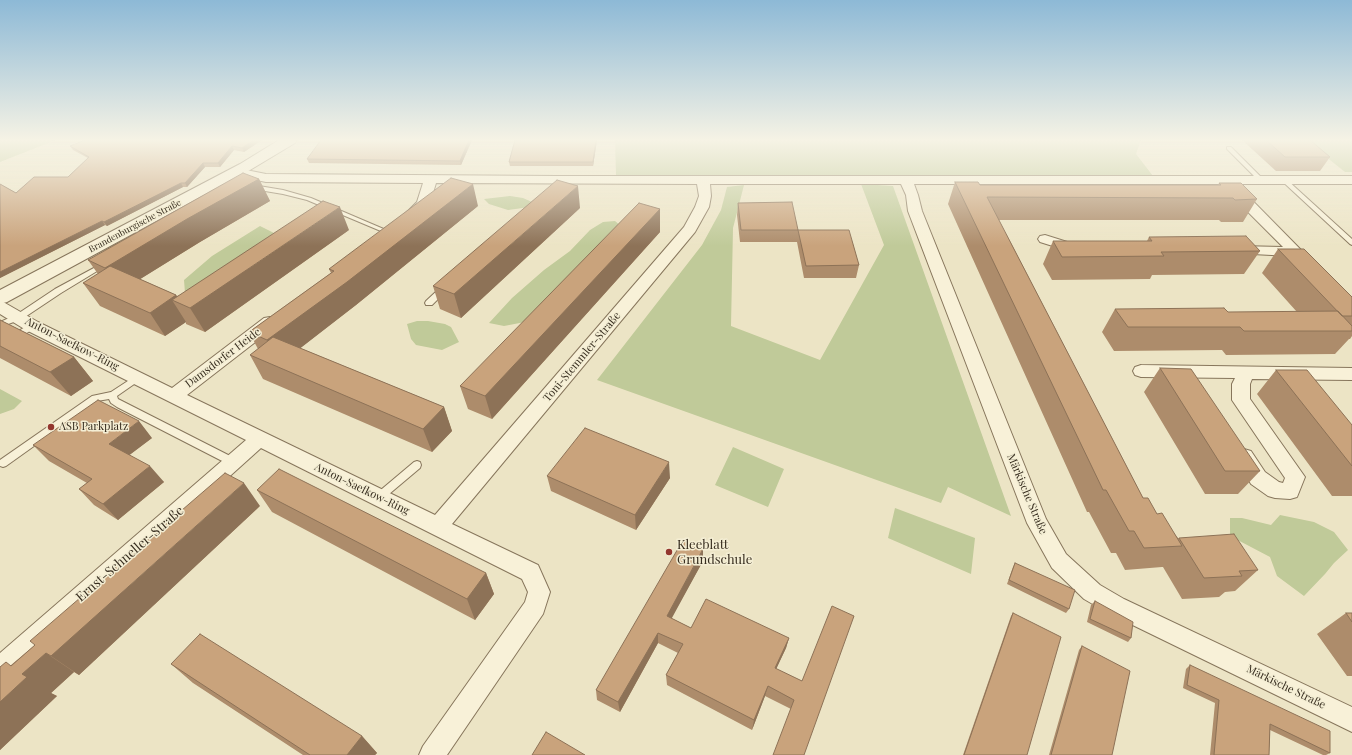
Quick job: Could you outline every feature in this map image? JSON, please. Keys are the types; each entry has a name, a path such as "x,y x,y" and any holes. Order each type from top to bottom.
{"street":[{"name":"Brandenburgische Straße","path":"0,298 230,175"},
{"path":"252,175 266,178 431,179 557,183 703,179 1352,180"},
{"path":"384,237 423,203 431,179"},
{"name":"Toni-Stemmler-Straße","path":"438,526 690,229 702,207 705,196 703,179"},
{"name":"Märkische Straße","path":"906,180 912,195 915,211 1037,523 1059,561 1092,592 1116,606 1352,720"},
{"path":"1225,180 1307,264"},
{"path":"1045,239 1072,249 1086,249"},
{"path":"1221,250 1295,252"},
{"name":"Anton-Saefkow-Ring","path":"0,307 259,439 525,568 533,576 539,592 538,600 532,613 432,755"},
{"name":"Damsdorfer Heide","path":"174,396 280,315"},
{"path":"1141,371 1193,379 1246,373 1352,374"},
{"path":"1236,445 1258,478 1275,490 1290,491 1295,477 1241,400 1241,384 1246,373"},
{"name":"Ernst-Schneller-Straße","path":"0,668 259,439"}],"lane":[{"path":"1256,175 1261,180"},
{"path":"1284,180 1352,243"},
{"path":"245,190 259,188 283,192 309,199 384,237"},
{"name":"Brandenburgische Straße","path":"0,325 26,321 58,291 113,259"},
{"path":"429,303 450,284"},
{"path":"0,346 26,321"},
{"path":"3,463 95,398 113,395 137,378"},
{"path":"113,395 114,401 120,405 233,462"},
{"path":"379,497 417,465"}],"green space":[{"path":"616,175 1153,176 617,179"},
{"path":"861,184 893,186 1011,516 948,487 941,503 597,380 702,245 721,210 727,187 744,185 733,228 731,326 820,360 884,245"},
{"path":"510,196 523,198 532,202 530,207 508,210 489,204 484,199"},
{"path":"615,221 621,226 525,322 504,326 489,323 512,298 544,270 570,251 590,230 603,222"},
{"path":"260,226 290,241 185,293 184,280 212,256"},
{"path":"417,321 445,324 451,327 459,342 442,350 416,345 411,339 407,324"},
{"path":"0,389 22,401 14,409 0,414"},
{"path":"733,447 784,469 768,507 715,485"},
{"path":"895,508 975,538 971,574 888,538"},
{"path":"1280,515 1314,522 1334,532 1348,550 1304,596 1277,576 1270,557 1230,536 1230,518 1242,518 1271,525"}],"building":[{"path":"70,175 192,175 185,183 181,183 104,222 102,221 0,272 0,184 16,193 34,177 68,177"},
{"path":"239,175 249,175 259,179 187,219 105,268 88,260"},
{"path":"451,178 473,184 347,282 267,340 249,332 334,271 329,269"},
{"path":"557,180 578,186 454,294 433,286"},
{"path":"955,182 978,182 980,185 1221,185 1219,183 1241,183 1257,199 987,197 1143,498 1148,498 1157,514 1162,513 1182,546 1144,548 1134,531 1129,531 1106,490 1103,490"},
{"path":"323,201 340,207 190,308 172,300"},
{"path":"792,202 798,230 741,230 738,203"},
{"path":"639,203 660,209 485,396 460,386"},
{"path":"798,230 849,230 859,265 806,266"},
{"path":"1246,236 1260,251 1161,252 1164,256 1062,257 1053,241 1152,241 1149,237"},
{"path":"1278,249 1304,249 1352,297 1352,316 1342,316"},
{"path":"110,266 176,295 150,313 83,283"},
{"path":"1224,308 1228,312 1338,311 1352,326 1352,331 1244,331 1240,327 1128,327 1115,309"},
{"path":"0,320 74,357 50,372 0,346"},
{"path":"273,337 444,407 423,429 250,355"},
{"path":"1160,368 1191,369 1260,471 1225,471"},
{"path":"1276,370 1307,370 1352,425 1352,466"},
{"path":"98,400 139,421 109,444 150,466 103,504 79,489 92,479 33,445"},
{"path":"585,428 669,462 635,515 547,476"},
{"path":"279,469 486,573 467,599 257,490"},
{"path":"225,473 244,483 51,656 46,653 22,674 27,677 0,702 0,667 6,662 11,666 35,645 30,641"},
{"path":"1234,534 1258,570 1239,571 1242,576 1204,578 1179,538"},
{"path":"683,540 703,549 667,616 691,628 706,599 789,638 775,668 802,681 832,606 854,616 804,755 773,755 794,700 768,686 754,720 666,675 683,644 658,633 618,702 596,690"},
{"path":"1015,563 1075,590 1069,609 1009,580"},
{"path":"1095,601 1133,622 1131,638 1090,619"},
{"path":"1013,613 1061,637 1027,755 964,755"},
{"path":"1346,613 1352,613 1352,622"},
{"path":"200,634 362,736 347,755 310,755 171,664"},
{"path":"1082,646 1130,671 1112,755 1051,755"},
{"path":"1190,665 1330,731 1330,753 1270,724 1269,755 1214,755 1219,700 1187,685"},
{"path":"546,732 585,755 532,755"}],"place":[{"name":"ASB Parkplatz","path":"51,427"},
{"name":"Kleeblatt Grundschule","path":"669,552"}]}
